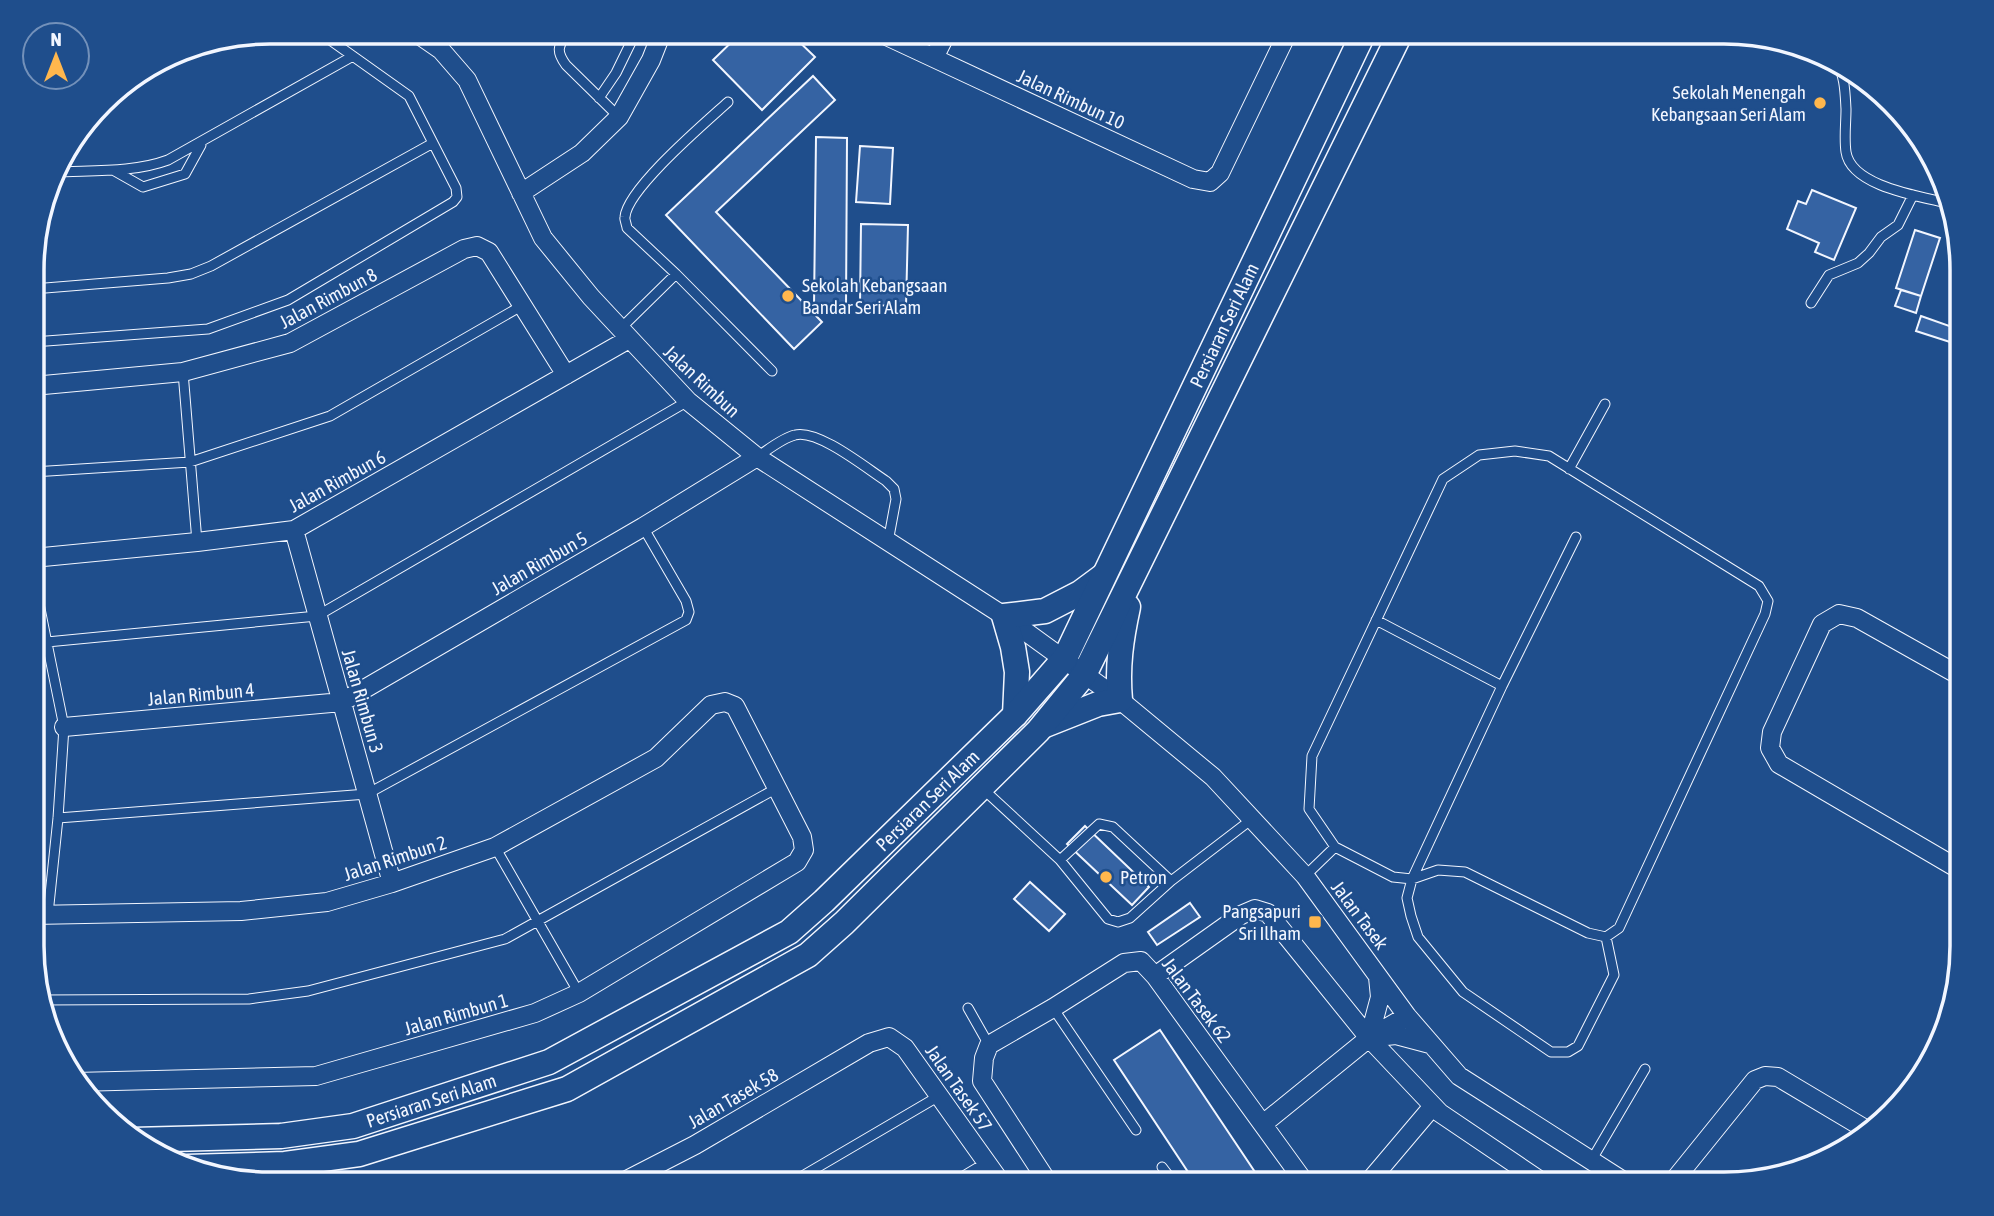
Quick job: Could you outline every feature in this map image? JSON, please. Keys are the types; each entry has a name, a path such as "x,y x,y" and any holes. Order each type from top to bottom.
{"main road":[{"name":"Persiaran Seri Alam","path":"153,1139 281,1136 353,1126 549,1062 789,932 824,901 1015,715 1065,659 1358,44"},
{"name":"Persiaran Seri Alam","path":"217,1166 285,1164 359,1154 568,1089 808,955 844,923 1041,726 1084,675 1395,44"},
{"path":"1041,726 1098,704 1120,700 1120,640 1135,571"},
{"path":"1015,715 1017,672 1004,617 1045,611 1080,593 1104,575"}],"street":[{"name":"Jalan Rimbun","path":"432,44 467,80 543,238 590,297 688,401 757,457 1065,659"},
{"path":"522,193 582,153 619,117 657,44"},
{"name":"Jalan Rimbun 10","path":"904,44 1193,179 1210,182 1220,173 1280,44"},
{"path":"934,58 941,44"},
{"name":"Jalan Rimbun 8","path":"44,385 183,372 290,343 464,249 477,246 489,251 566,375"},
{"name":"Jalan Rimbun 6","path":"44,557 294,530 566,375 624,334"},
{"name":"Jalan Rimbun 5","path":"342,702 643,527 757,457"},
{"name":"Jalan Rimbun 3","path":"294,530 392,883"},
{"path":"1950,670 1857,618 1839,614 1822,624 1772,732 1770,748 1779,764 1950,864"},
{"name":"Jalan Tasek","path":"1065,659 1120,700 1213,777 1304,876 1407,1016 1459,1076 1609,1172"},
{"name":"Jalan Rimbun 4","path":"64,727 342,702"},
{"name":"Jalan Rimbun 2","path":"44,914 241,911 327,902 392,883 495,847 656,758 711,705 724,702 735,706 777,788"},
{"name":"Jalan Rimbun 1","path":"88,1082 316,1076 534,1013 579,993 797,862 804,850 802,837 777,788"},
{"path":"1155,976 1241,915 1255,909 1268,913 1369,1038 1433,1106 1522,1172"},
{"name":"Jalan Tasek 62","path":"986,1051 1124,962 1141,961 1155,976 1297,1172"},
{"path":"1369,1038 1380,997 1378,975"},
{"path":"1263,1125 1369,1038 1407,1016"},
{"path":"1369,1038 1396,1035 1430,1044"},
{"name":"Jalan Tasek 57","path":"869,1043 889,1037 905,1048 993,1172"},
{"name":"Jalan Tasek 58","path":"643,1172 869,1043"},
{"path":"986,1051 982,1081 1041,1172"},
{"path":"1681,1172 1755,1080 1765,1076 1778,1077 1861,1127"},
{"path":"1377,1172 1433,1106"},
{"path":"979,1172 989,1166"}],"lane":[{"path":"44,341 208,329 288,300 453,202 457,197 456,188 409,96 336,44"},
{"path":"560,44 559,56 566,65 619,117"},
{"path":"599,98 616,73 630,44"},
{"path":"67,171 152,166 169,160 353,56"},
{"path":"1843,78 1846,154 1852,167 1866,179 1939,201"},
{"path":"728,102 663,162 630,203 624,218 627,228 772,371"},
{"path":"112,169 138,185 147,187 185,174 202,142"},
{"path":"44,288 191,274 211,266 433,143"},
{"path":"1811,303 1829,275 1858,263 1881,237 1898,225 1913,195"},
{"path":"624,334 676,274"},
{"path":"44,471 190,462 330,416 523,305"},
{"path":"183,372 197,542"},
{"path":"47,642 317,615 688,401"},
{"path":"1569,469 1605,404"},
{"path":"757,457 793,435 805,434 819,438 886,481 894,489 896,499 888,542"},
{"path":"1515,450 1549,456 1569,469 1759,586 1768,601 1765,614 1619,928 1606,937 1588,933 1465,872 1438,870 1412,879 1393,877 1335,847 1310,809 1312,755 1443,479 1479,456 1515,450"},
{"path":"58,818 367,794 686,620 689,612 686,601 643,527"},
{"path":"1576,537 1502,686 1412,879 1407,898 1418,937 1463,992 1551,1052 1568,1052 1578,1046 1614,975 1606,937"},
{"path":"1376,620 1502,686"},
{"path":"44,627 64,727 58,818 44,897"},
{"path":"981,787 1060,860 1108,919 1118,922 1130,918 1171,881 1252,819"},
{"path":"51,1000 249,999 309,991 505,939 777,788"},
{"path":"1060,860 1099,824 1107,824 1171,881"},
{"path":"495,847 579,993"},
{"path":"1304,876 1335,847"},
{"path":"968,1008 986,1051"},
{"path":"1053,1008 1136,1130"},
{"path":"1591,1161 1645,1069"},
{"path":"809,1172 939,1096"},
{"path":"1162,1167 1166,1172"}],"building":[{"path":"730,44 801,44 815,57 762,110 713,60"},
{"path":"813,76 835,100 716,212 822,322 794,349 666,215"},
{"path":"816,137 847,138 846,308 814,307"},
{"path":"860,146 893,148 890,204 856,202"},
{"path":"1812,190 1856,208 1834,260 1815,252 1819,243 1787,229 1798,201 1806,204"},
{"path":"861,224 908,225 906,306 860,305"},
{"path":"1915,230 1940,238 1921,296 1896,288"},
{"path":"1901,290 1921,296 1916,313 1895,306"},
{"path":"1921,316 1950,326 1950,342 1916,331"},
{"path":"1085,826 1149,887 1132,905 1067,844"},
{"path":"1030,882 1065,914 1049,931 1014,899"},
{"path":"1190,903 1200,917 1157,945 1148,932"},
{"path":"1160,1030 1255,1172 1188,1172 1114,1060"}],"place":[{"name":"Sekolah Menengah Kebangsaan Seri Alam","path":"1820,103"},
{"name":"Sekolah Kebangsaan Bandar Seri Alam","path":"788,296"},
{"name":"Petron","path":"1106,877"},
{"name":"Pangsapuri Sri Ilham","path":"1315,922"}]}
